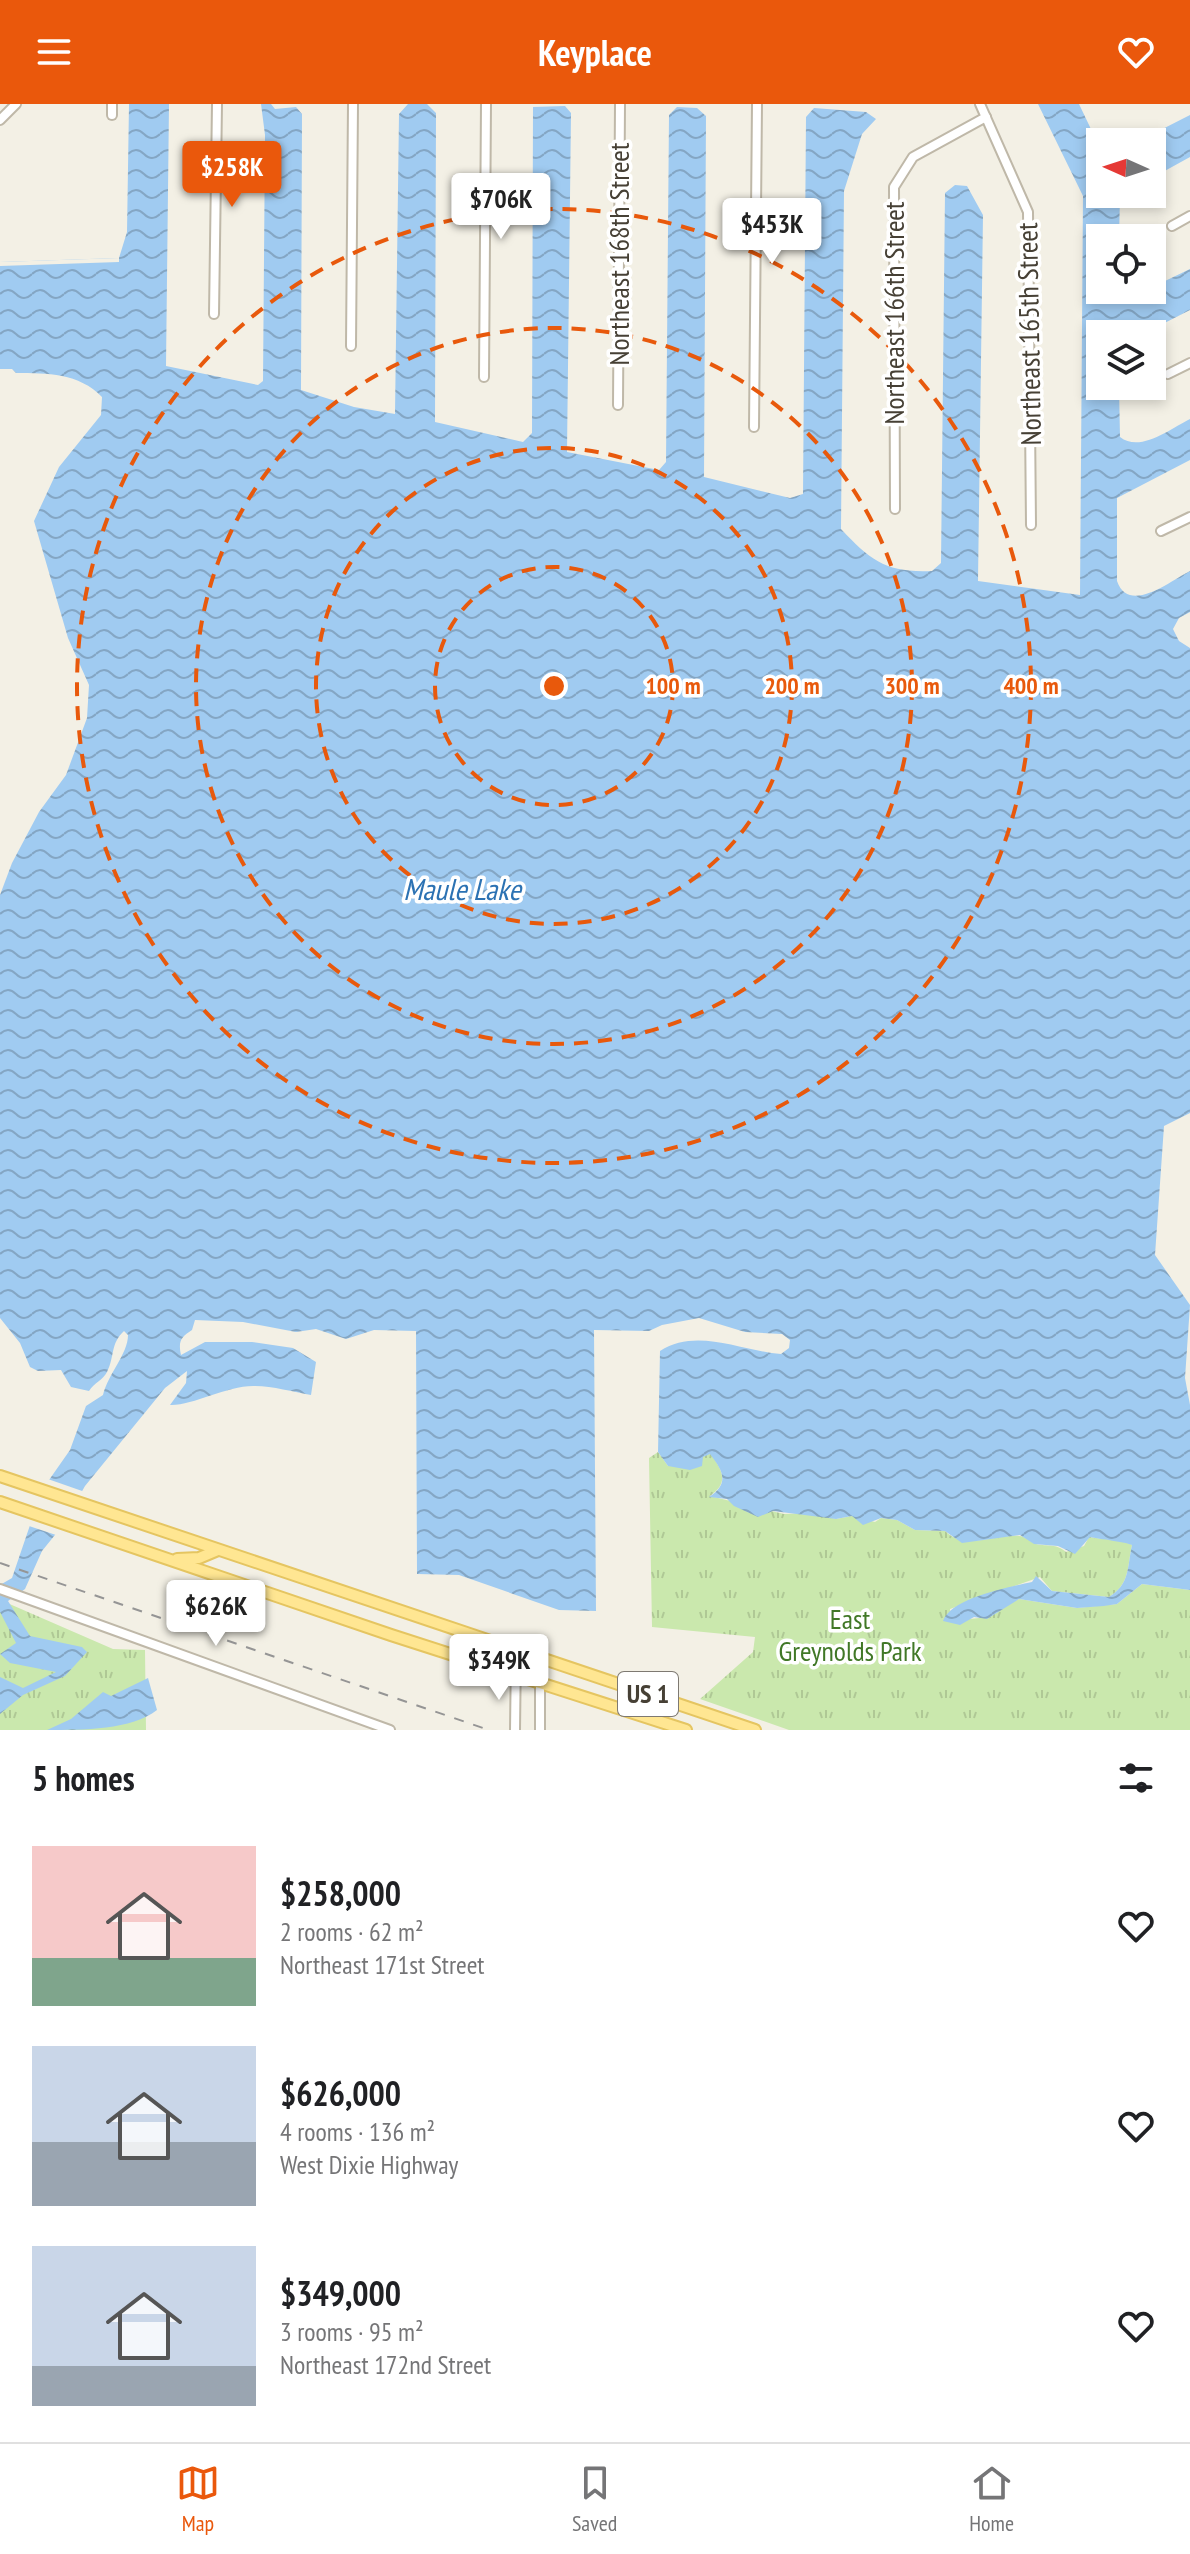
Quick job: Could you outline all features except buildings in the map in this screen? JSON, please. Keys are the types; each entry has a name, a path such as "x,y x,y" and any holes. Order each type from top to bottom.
{"main road":[{"name":"US 1","path":"0,1476 755,1730"},
{"name":"US 1","path":"0,1502 686,1730"},
{"path":"167,1559 199,1558 218,1550"}],"street":[{"path":"0,120 16,104"},
{"path":"112,104 112,115"},
{"path":"214,314 217,104"},
{"path":"351,346 353,104"},
{"path":"484,377 486,104"},
{"name":"Northeast 168th Street","path":"618,405 620,104"},
{"path":"754,427 757,104"},
{"name":"Northeast 165th Street","path":"980,104 1028,212 1031,525"},
{"name":"Northeast 166th Street","path":"895,509 894,187 913,157 986,117"},
{"path":"1172,226 1190,216"},
{"path":"1168,374 1190,363"},
{"path":"1161,531 1190,517"},
{"path":"0,1589 390,1730"},
{"path":"515,1730 516,1651"},
{"path":"540,1659 540,1730"}],"green space":[{"name":"East Greynolds Park","path":"658,1452 668,1466 710,1453 718,1465 722,1481 710,1496 784,1514 812,1513 836,1519 852,1516 875,1522 881,1518 897,1520 915,1530 945,1531 953,1537 971,1541 1021,1536 1036,1544 1055,1546 1066,1552 1084,1546 1089,1537 1132,1545 1124,1581 1109,1597 1052,1591 1040,1577 950,1609 951,1621 979,1618 1019,1599 1077,1608 1117,1604 1142,1584 1190,1590 1190,1730 789,1730 700,1699 753,1652 755,1637 652,1627 649,1458"},
{"path":"5,1602 113,1649 145,1650 146,1730 0,1730 0,1603"}],"water":[{"name":"Maule Lake","path":"129,104 169,104 166,366 258,385 263,381 265,135 261,104 271,104 275,109 296,107 302,114 301,390 354,407 395,414 399,114 408,104 427,104 436,113 435,422 523,442 532,433 533,107 565,106 571,113 567,452 659,470 666,462 669,115 677,107 697,108 706,116 704,477 790,498 803,494 806,117 814,108 866,112 876,119 862,134 844,191 841,529 871,557 891,567 932,571 941,563 945,193 955,185 967,186 983,215 978,581 1080,595 1083,196 1038,104 1079,104 1090,128 1086,128 1086,208 1120,208 1119,224 1086,224 1086,304 1166,304 1166,281 1190,269 1190,310 1166,322 1086,320 1086,400 1119,400 1120,437 1128,441 1155,438 1190,419 1190,460 1117,498 1117,581 1123,591 1140,595 1161,588 1190,571 1190,612 1179,618 1173,629 1179,641 1190,648 1190,1113 1164,1126 1155,1255 1190,1305 1185,1378 1190,1405 1190,1590 1142,1584 1117,1604 1077,1608 1019,1599 987,1619 974,1617 960,1625 943,1621 957,1606 982,1595 1032,1582 1036,1576 1052,1591 1109,1597 1124,1581 1132,1545 1090,1537 1075,1554 1058,1546 1034,1544 1020,1535 962,1543 945,1531 915,1530 897,1520 881,1518 863,1525 852,1516 836,1519 773,1511 758,1517 734,1506 727,1499 709,1497 722,1482 718,1466 710,1454 703,1457 702,1466 690,1470 668,1466 658,1452 660,1351 674,1344 704,1341 781,1354 789,1348 790,1340 782,1334 745,1332 699,1318 662,1325 649,1331 594,1330 596,1611 559,1610 459,1575 417,1574 416,1331 374,1330 346,1339 316,1329 296,1332 243,1322 195,1320 192,1330 181,1340 181,1355 205,1342 252,1342 293,1348 316,1362 311,1395 255,1386 170,1405 186,1383 187,1371 165,1388 85,1486 63,1525 42,1551 25,1589 8,1601 30,1636 82,1647 87,1652 65,1676 23,1695 0,1714 0,1677 23,1688 56,1672 10,1663 0,1654 16,1643 0,1612 0,1585 12,1578 42,1490 70,1450 86,1406 103,1395 125,1349 128,1335 124,1331 120,1336 107,1372 89,1391 71,1387 61,1370 38,1371 30,1367 20,1343 0,1318 0,895 12,863 39,812 66,775 87,718 89,685 68,638 34,521 59,467 101,415 102,397 73,379 0,369 0,262 119,258 127,232"},
{"path":"1190,115 1190,157 1166,170 1166,128"},
{"path":"148,1678 157,1710 147,1717 106,1728 47,1730 71,1719 103,1692 111,1696"}],"pier":[{"path":"119,258 119,262 0,266 0,262"},
{"path":"45,1478 85,1492 59,1536 26,1525"}],"railway":[{"path":"0,1563 489,1730"}]}
